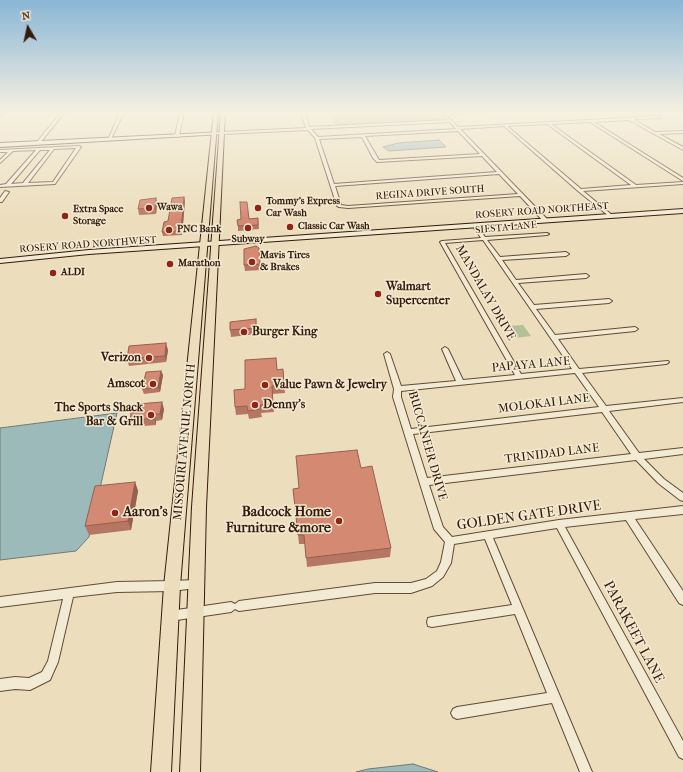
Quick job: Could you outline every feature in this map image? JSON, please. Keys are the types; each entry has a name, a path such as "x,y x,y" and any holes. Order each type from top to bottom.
{"main road":[{"name":"MISSOURI AVENUE NORTH","path":"163,767 172,586 212,148"},
{"name":"MISSOURI AVENUE NORTH","path":"190,772 196,584 221,148"},
{"path":"211,162 215,168 215,177 219,180"},
{"path":"210,179 214,182 214,197 218,202"},
{"path":"197,313 203,316 201,355 204,358 209,359"},
{"path":"192,368 201,371 208,377"}],"street":[{"path":"0,151 52,148"},
{"path":"24,185 52,148"},
{"path":"0,186 8,189 24,185 54,182 78,148"},
{"path":"320,148 332,184 501,173"},
{"path":"370,148 378,161 482,155"},
{"path":"476,148 546,221"},
{"path":"531,148 610,216"},
{"path":"583,148 635,186"},
{"path":"633,148 683,180"},
{"path":"1,199 39,149"},
{"path":"0,162 11,151"},
{"path":"580,190 683,183"},
{"name":"REGINA DRIVE SOUTH","path":"332,184 339,206 348,207 521,196"},
{"name":"ROSERY ROAD NORTHEAST","path":"215,245 394,234 403,231 683,211"},
{"path":"475,226 554,336 603,409 637,456 661,481 683,498"},
{"name":"SIESTA LANE","path":"442,242 547,234"},
{"name":"MANDALAY DRIVE","path":"442,242 519,376"},
{"name":"ROSERY ROAD NORTHWEST","path":"0,261 215,245"},
{"name":"ROSERY ROAD NORTHWEST","path":"11,260 28,257 203,246"},
{"path":"87,255 128,250"},
{"path":"499,259 566,254"},
{"path":"515,282 586,276"},
{"path":"533,307 609,301"},
{"path":"554,336 635,329"},
{"path":"445,349 460,382"},
{"name":"BUCCANEER DRIVE","path":"387,354 398,389 398,397 439,529 450,542"},
{"name":"PAPAYA LANE","path":"398,389 666,362"},
{"name":"MOLOKAI LANE","path":"409,432 683,400"},
{"name":"TRINIDAD LANE","path":"424,482 683,451"},
{"name":"GOLDEN GATE DRIVE","path":"170,616 375,588 411,588 428,583 440,574 446,563 450,542 559,524 683,510"},
{"path":"628,516 683,600"},
{"name":"PARAKEET LANE","path":"559,524 683,753"},
{"path":"488,536 517,609 586,772"},
{"path":"0,602 117,587 196,584"},
{"path":"0,685 15,683 30,684 46,676 53,662 69,593"},
{"path":"432,622 517,609"},
{"path":"457,713 555,697"}],"green space":[{"path":"523,325 531,336 515,338 507,326"}],"water":[{"path":"385,148 431,148 389,151"},
{"path":"117,413 89,537 76,551 0,560 0,428"},
{"path":"413,764 438,772 356,772 368,769"}],"building":[{"path":"184,197 181,231 162,232 164,222 168,221 172,198"},
{"path":"156,198 155,208 138,209 140,200"},
{"path":"240,202 247,202 249,219 258,218 258,225 238,226 237,220 241,219"},
{"name":"Mavis Tires & Brakes","path":"256,246 259,248 260,264 244,265 244,249"},
{"path":"256,319 256,328 230,330 230,322"},
{"path":"166,343 165,356 127,359 129,346"},
{"path":"276,358 277,370 283,369 284,385 272,386 273,404 260,405 261,409 248,411 247,406 235,407 234,390 245,389 245,360"},
{"name":"Amscot","path":"161,371 158,388 142,389 146,372"},
{"path":"162,402 160,414 154,414 154,418 130,421 131,413 137,412 138,404"},
{"name":"Badcock Home Furniture &more","path":"357,450 361,468 372,466 391,548 306,558 304,535 298,535 293,489 299,488 296,456"},
{"name":"Aaron's","path":"135,482 128,521 85,526 95,486"}],"place":[{"name":"Wawa","path":"149,208"},
{"name":"Tommy's Express Car Wash","path":"258,208"},
{"name":"Extra Space Storage","path":"65,216"},
{"name":"Classic Car Wash","path":"290,227"},
{"name":"Subway","path":"248,228"},
{"name":"PNC Bank","path":"169,230"},
{"name":"Mavis Tires & Brakes","path":"252,262"},
{"name":"Marathon","path":"170,264"},
{"name":"ALDI","path":"53,273"},
{"name":"Walmart Supercenter","path":"378,294"},
{"name":"Burger King","path":"244,332"},
{"name":"Verizon","path":"149,358"},
{"name":"Amscot","path":"153,384"},
{"name":"Value Pawn & Jewelry","path":"265,385"},
{"name":"Denny's","path":"255,405"},
{"name":"The Sports Shack Bar & Grill","path":"151,415"},
{"name":"Aaron's","path":"115,513"},
{"name":"Badcock Home Furniture &more","path":"339,521"}]}
